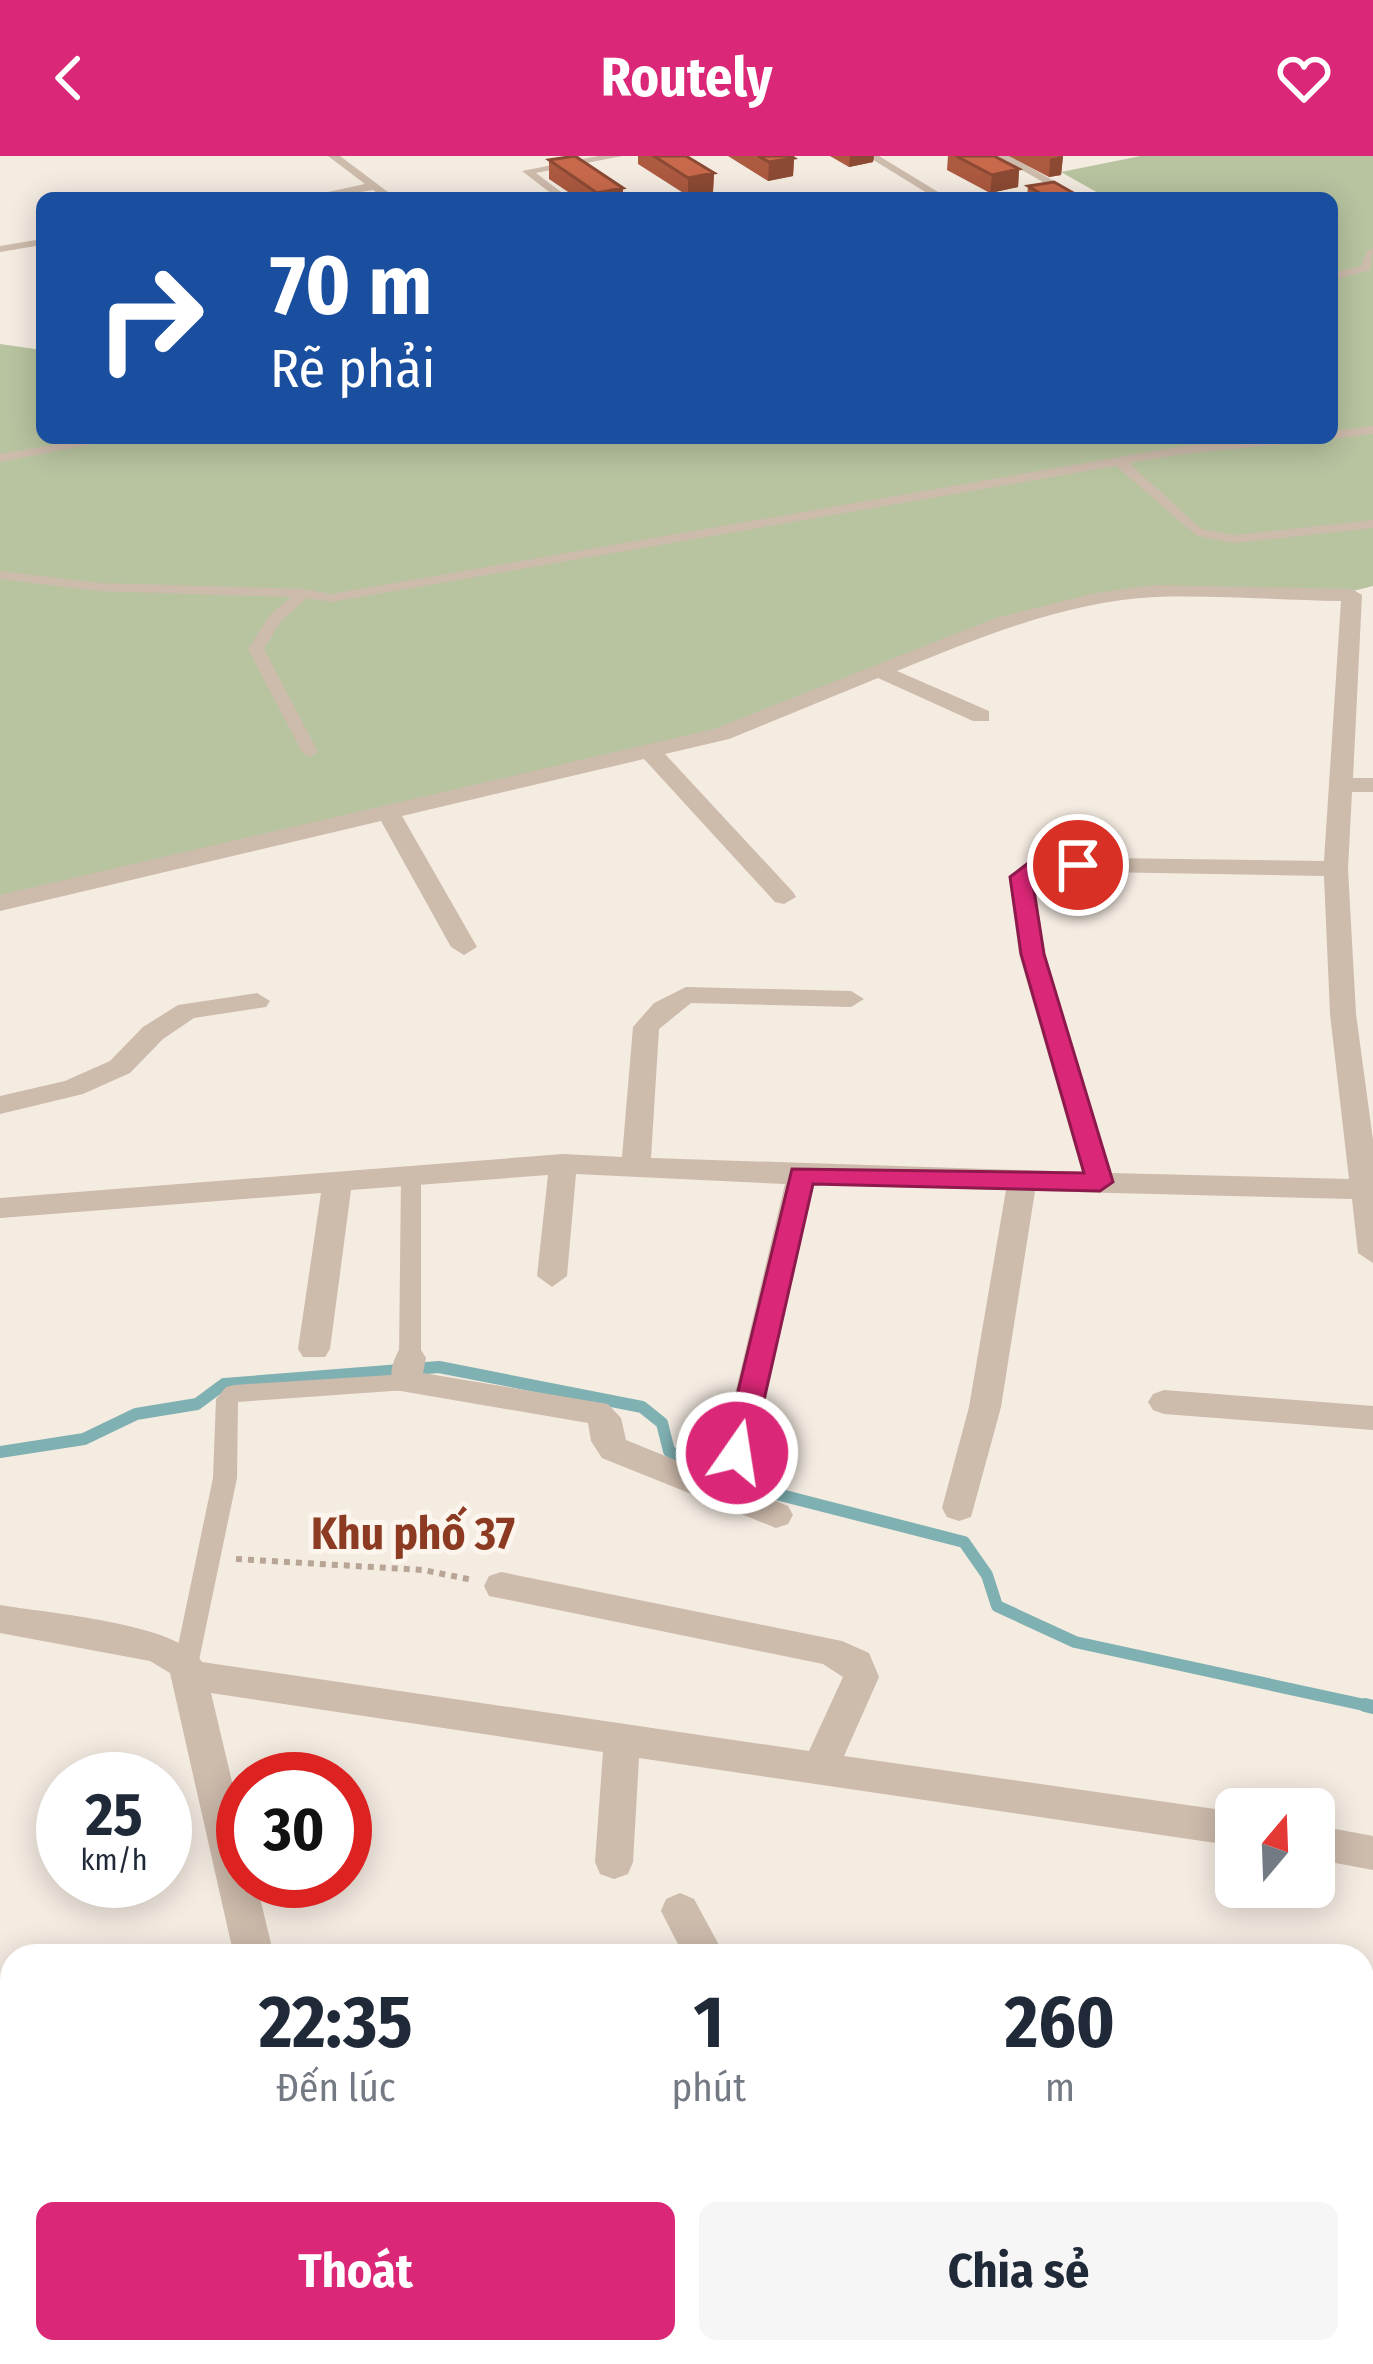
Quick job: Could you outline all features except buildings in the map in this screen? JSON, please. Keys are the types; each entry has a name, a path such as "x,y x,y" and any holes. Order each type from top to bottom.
{"street":[{"path":"0,903 721,734 1004,623 1090,600 1153,591 1362,593 1336,869 1343,1014 1361,1189 1373,1253"},
{"path":"879,671 981,716"},
{"path":"649,751 784,897"},
{"path":"1342,785 1373,785"},
{"path":"388,813 464,947"},
{"path":"1100,1182 1033,954 1021,877 1036,864 1336,869"},
{"path":"1342,950 1373,943"},
{"path":"636,1167 646,1027 662,1009 686,995 850,999"},
{"path":"0,1105 73,1088 120,1067 153,1033 188,1011 257,1001"},
{"path":"1343,1014 1373,1013"},
{"path":"0,1208 562,1164 1361,1189"},
{"path":"552,1276 562,1164"},
{"path":"737,1453 802,1175"},
{"path":"959,1508 985,1407 1022,1180"},
{"path":"314,1349 338,1185"},
{"path":"408,1370 597,1412 605,1418 607,1441 614,1449 776,1515"},
{"path":"1164,1402 1373,1418"},
{"path":"501,1586 829,1651 856,1663 861,1677 820,1767"},
{"path":"0,1619 158,1648 187,1670 622,1743 1215,1825"},
{"path":"187,1670 251,1944"},
{"path":"614,1862 622,1743"},
{"path":"1335,1846 1373,1853"},
{"path":"680,1910 698,1944"}],"lane":[{"path":"333,156 382,192"},
{"path":"556,192 527,171 616,156"},
{"path":"872,156 933,192"},
{"path":"1002,156 1068,192"},
{"path":"340,192 374,186"},
{"path":"0,249 36,243"},
{"path":"1338,275 1366,268 1373,251"},
{"path":"1338,433 1373,430"},
{"path":"0,458 81,444"},
{"path":"1183,450 1193,444"},
{"path":"0,575 98,587 304,593 331,598 1183,450 1242,444"},
{"path":"1119,461 1197,532 1235,539 1373,524"},
{"path":"304,593 274,618 256,650 310,752"},
{"path":"187,1670 225,1478 223,1406 233,1393 408,1370 411,1177"}],"path":[{"path":"208,1557 423,1570 501,1586"}],"green space":[{"path":"1141,156 1373,156 1373,586 1349,592 1150,587 999,620 715,730 0,897 0,344 36,349 36,444 1338,444 1338,192 1096,192 1061,172"}],"waterway":[{"path":"0,1452 84,1439 136,1414 197,1404 224,1384 439,1367 642,1407 662,1423 669,1451 718,1479 964,1542 987,1575 997,1606 1075,1642 1373,1707 1365,1705"}],"district":[{"name":"Khu phố 37","path":"413,1533"}],"route":[{"path":"737,1453 802,1175 1100,1182 1033,954 1021,877 1036,864 1078,865"}]}
